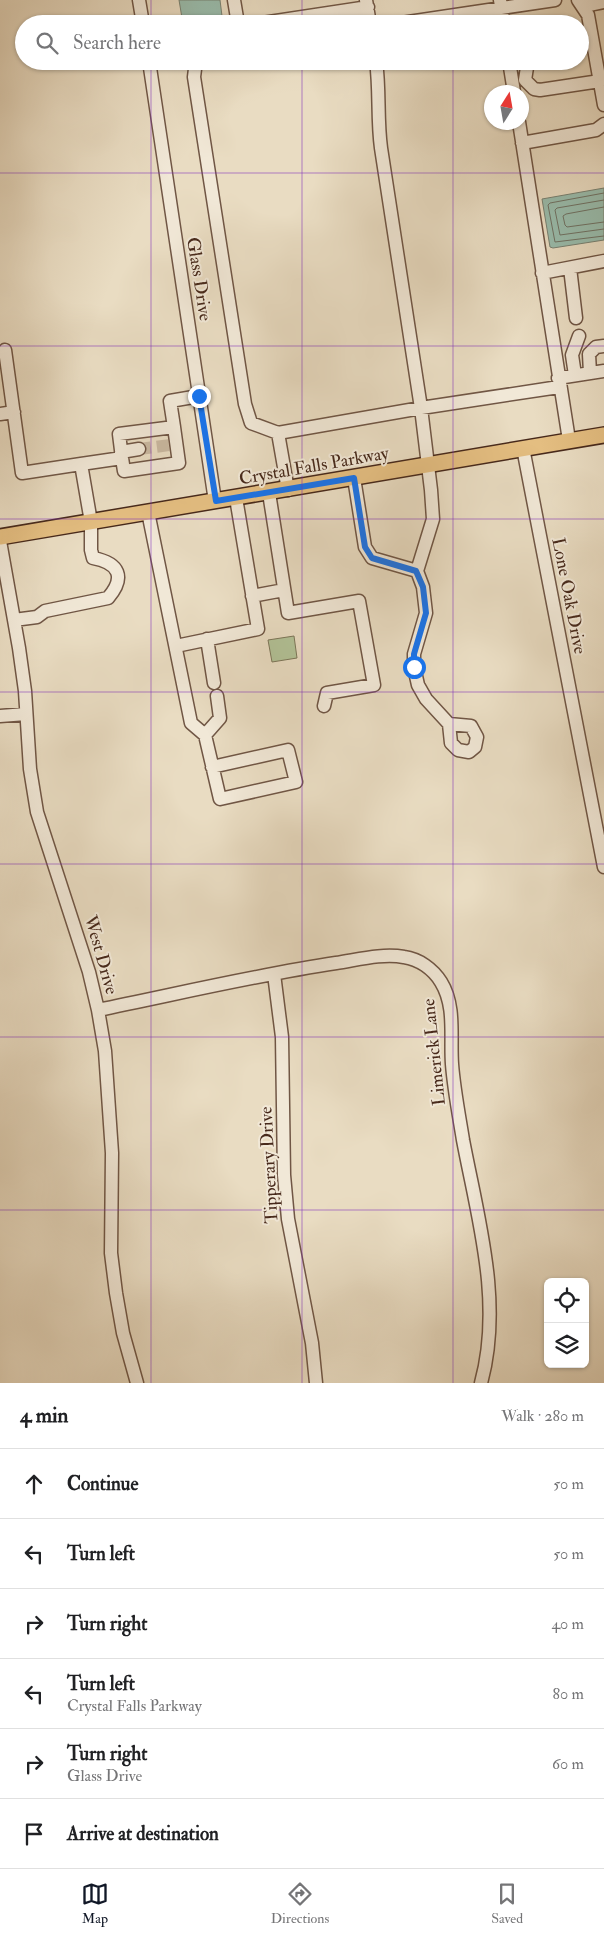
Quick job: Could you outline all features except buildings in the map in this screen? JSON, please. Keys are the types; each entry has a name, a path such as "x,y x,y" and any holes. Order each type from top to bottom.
{"main road":[{"name":"Crystal Falls Parkway","path":"0,537 288,490 604,435"}],"street":[{"path":"139,0 142,15"},
{"path":"234,0 236,15"},
{"path":"443,15 501,4 555,0"},
{"path":"579,0 589,4 604,2"},
{"path":"579,0 588,15"},
{"path":"304,15 367,3"},
{"path":"589,42 600,81 604,105"},
{"name":"Glass Drive","path":"150,70 216,501"},
{"path":"195,70 194,77 245,404 250,423 278,433 558,383 576,376 604,371"},
{"path":"377,70 380,148 421,408 429,465 433,519 416,571 423,587 426,613 414,654 414,667 418,685 426,699 449,724"},
{"path":"510,70 513,85"},
{"path":"527,70 525,80 534,89 540,90 600,81"},
{"path":"522,143 596,130 604,124"},
{"path":"520,130 558,383 569,440"},
{"path":"542,273 604,262"},
{"path":"570,268 576,318"},
{"path":"576,376 572,355 579,336"},
{"path":"590,374 589,354 596,347 604,346"},
{"path":"5,350 22,473 81,464 122,455 139,449"},
{"path":"174,427 119,434 124,471 179,463 173,445 174,427 170,401 199,396"},
{"path":"0,414 14,412"},
{"path":"278,433 288,490"},
{"name":"Lone Oak Drive","path":"523,448 604,867"},
{"path":"9,615 37,617 45,611 108,598 118,584 115,566 93,558 91,550 91,522 81,464"},
{"path":"354,478 365,547 372,558 416,571"},
{"path":"269,492 288,613 359,601 374,685 326,693 324,706"},
{"path":"176,646 258,629 236,498"},
{"path":"148,512 191,723 205,735 212,767 220,799 296,782 288,750 212,767"},
{"name":"West Drive","path":"0,541 9,615 25,691 30,769 37,812 86,964 98,1010 105,1051 110,1100 112,1153 111,1253 123,1333 138,1383"},
{"path":"252,596 284,590"},
{"path":"207,639 214,683"},
{"path":"205,735 220,718 217,696"},
{"path":"0,716 26,714"},
{"name":"Limerick Lane","path":"98,1010 274,974 390,955 403,956 424,965 441,981 447,993 450,1006 452,1063 456,1098 487,1271 489,1334 481,1383"},
{"name":"Tipperary Drive","path":"274,974 282,1037 284,1175 288,1219 312,1343 316,1383"}],"shaded area":[{"path":"294,636 297,658 272,662 268,640"}],"water":[{"path":"179,0 220,0 222,15 182,15"},
{"path":"604,188 604,240 550,247 542,199"}],"tunnel":[{"path":"139,449 170,445"}],"route":[{"path":"199,396 216,501 354,478 365,547 372,558 416,571 423,587 426,613 414,654 414,667"}]}
